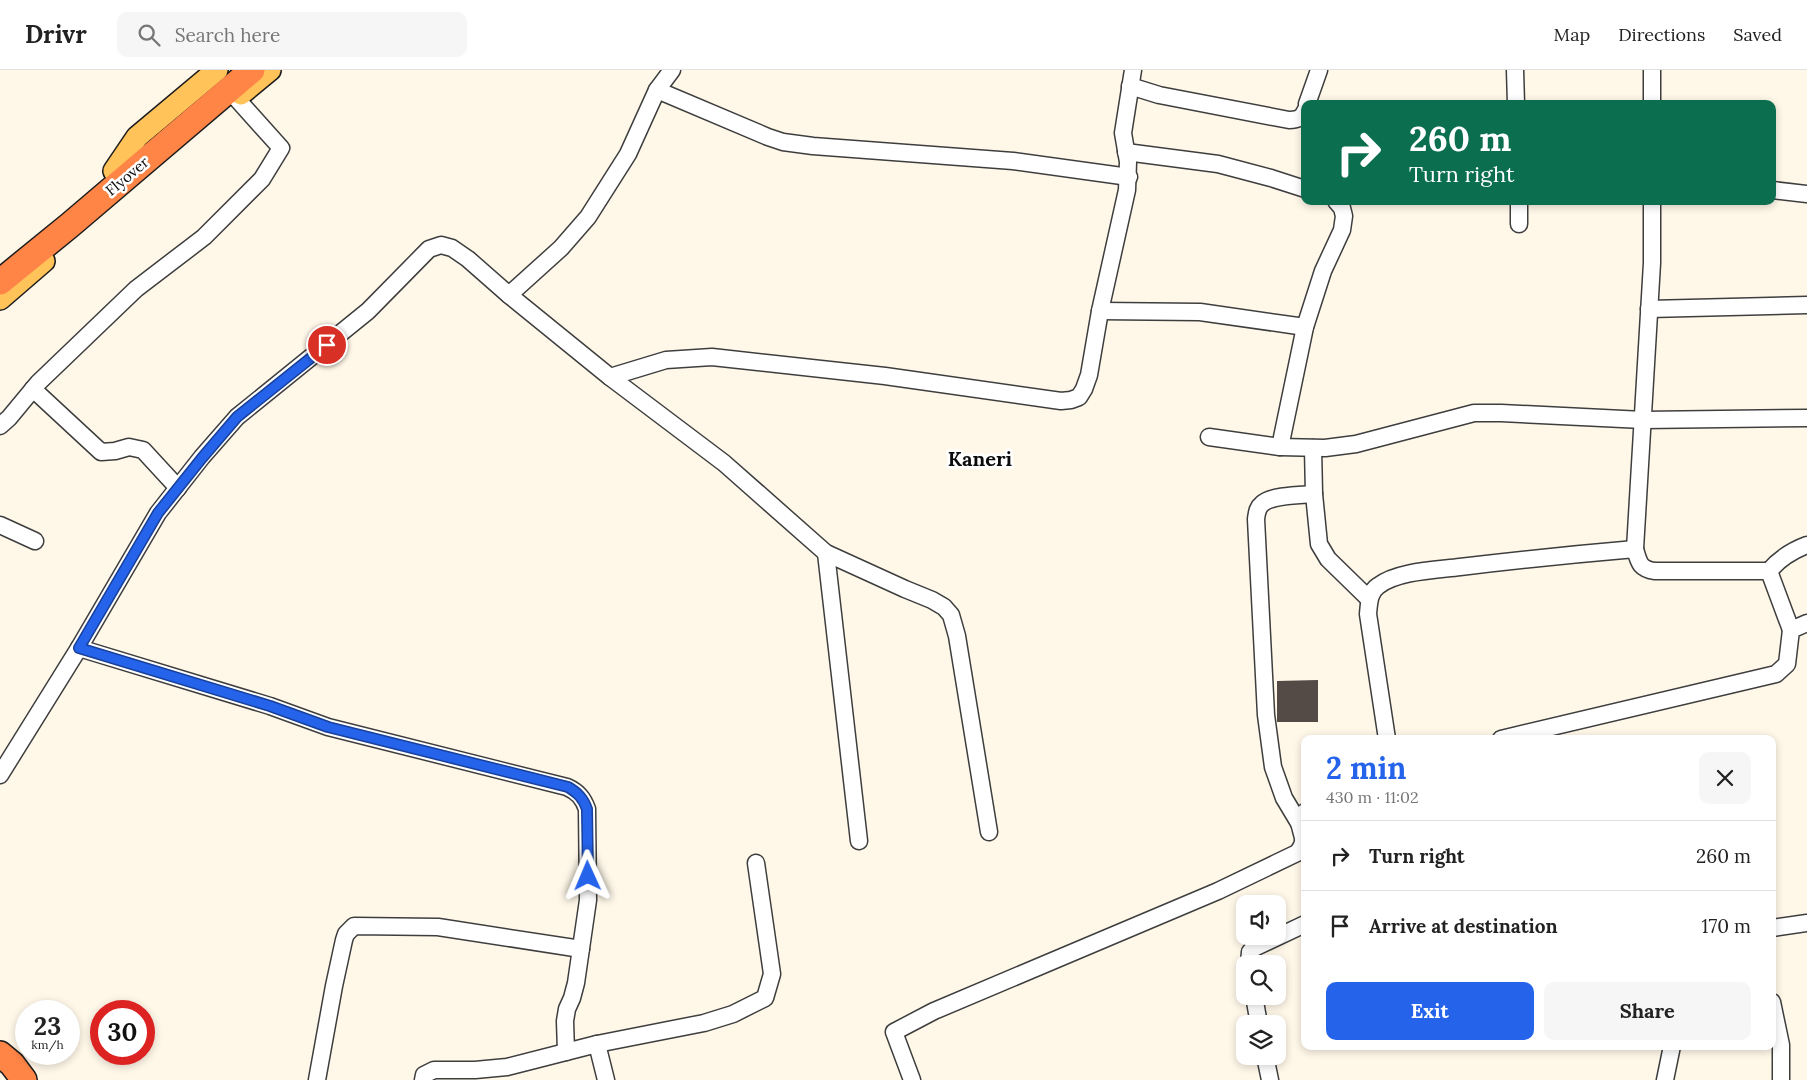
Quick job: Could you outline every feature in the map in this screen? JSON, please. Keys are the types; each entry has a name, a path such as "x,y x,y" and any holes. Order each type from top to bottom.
{"highway":[{"name":"Flyover","path":"0,267 236,70"},
{"name":"Flyover","path":"0,282 252,70"},
{"path":"0,1054 12,1064 23,1080"},
{"path":"0,1071 13,1080"}],"main road":[{"path":"114,171 137,137 217,70"},
{"path":"0,299 270,70"}],"street":[{"path":"509,295 561,248 588,217 628,154 657,90 672,70"},
{"path":"1308,100 1319,70"},
{"path":"1515,70 1516,100"},
{"path":"1652,70 1652,100"},
{"path":"610,377 666,360 712,357 885,376 1061,402 1071,400 1078,397 1084,389 1089,375 1100,312 1129,177 1123,133 1131,78 1159,95 1289,120 1297,120 1301,117"},
{"path":"657,90 783,142 1014,162 1129,177"},
{"path":"0,426 10,418 32,389 136,289 204,237 266,172 281,148 236,98"},
{"path":"1126,152 1218,164 1301,188"},
{"path":"1776,190 1807,194"},
{"path":"1280,447 1305,328 1324,271 1342,230 1344,216 1339,205"},
{"path":"1519,205 1519,224"},
{"path":"1652,205 1652,263 1635,550 1639,563 1646,570 1690,572 1769,571 1778,560 1807,545"},
{"path":"0,775 79,648 158,513 202,458 237,417 368,311 429,249 440,245 452,248 468,259 610,377 724,463 826,552 944,607 951,615 957,636 989,832"},
{"path":"1649,309 1807,305"},
{"path":"1100,312 1200,312 1305,328"},
{"path":"32,389 101,452 130,447 143,450 178,488"},
{"path":"1209,437 1280,447 1325,448 1356,444 1474,413 1643,420 1807,418"},
{"path":"1313,448 1314,494 1319,544 1328,559 1369,599"},
{"path":"1301,816 1284,798 1273,767 1266,715 1256,519 1257,510 1263,502 1276,498 1314,494"},
{"path":"0,525 35,541"},
{"path":"1386,735 1368,614 1369,599 1376,587 1390,578 1423,572 1543,557 1635,550"},
{"path":"826,552 859,841"},
{"path":"1518,735 1776,674 1787,664 1791,630 1769,571"},
{"path":"1791,630 1807,623"},
{"path":"79,648 270,706 328,727 568,787 576,792 584,800 587,809 588,900 576,983 565,1021 566,1052"},
{"path":"912,1080 894,1032 934,1011 1218,891 1297,854 1301,849"},
{"path":"423,1080 424,1075 434,1070 475,1070 507,1067 597,1044 704,1023 733,1014 765,998 772,974 756,863"},
{"path":"1776,927 1807,923"},
{"path":"317,1080 344,940 346,934 354,926 438,927 581,949"},
{"path":"1250,955 1254,948 1301,926"},
{"path":"1776,1021 1781,1045 1781,1080"},
{"path":"597,1044 606,1080"},
{"path":"1665,1080 1671,1050"},
{"path":"1267,1065 1270,1080"}],"building":[{"path":"1318,680 1318,722 1277,722 1277,681"}],"district":[{"name":"Kaneri","path":"980,458"}],"route":[{"path":"327,345 237,417 202,458 158,513 79,648 270,706 328,727 568,787 584,800 587,809 588,876"}]}
